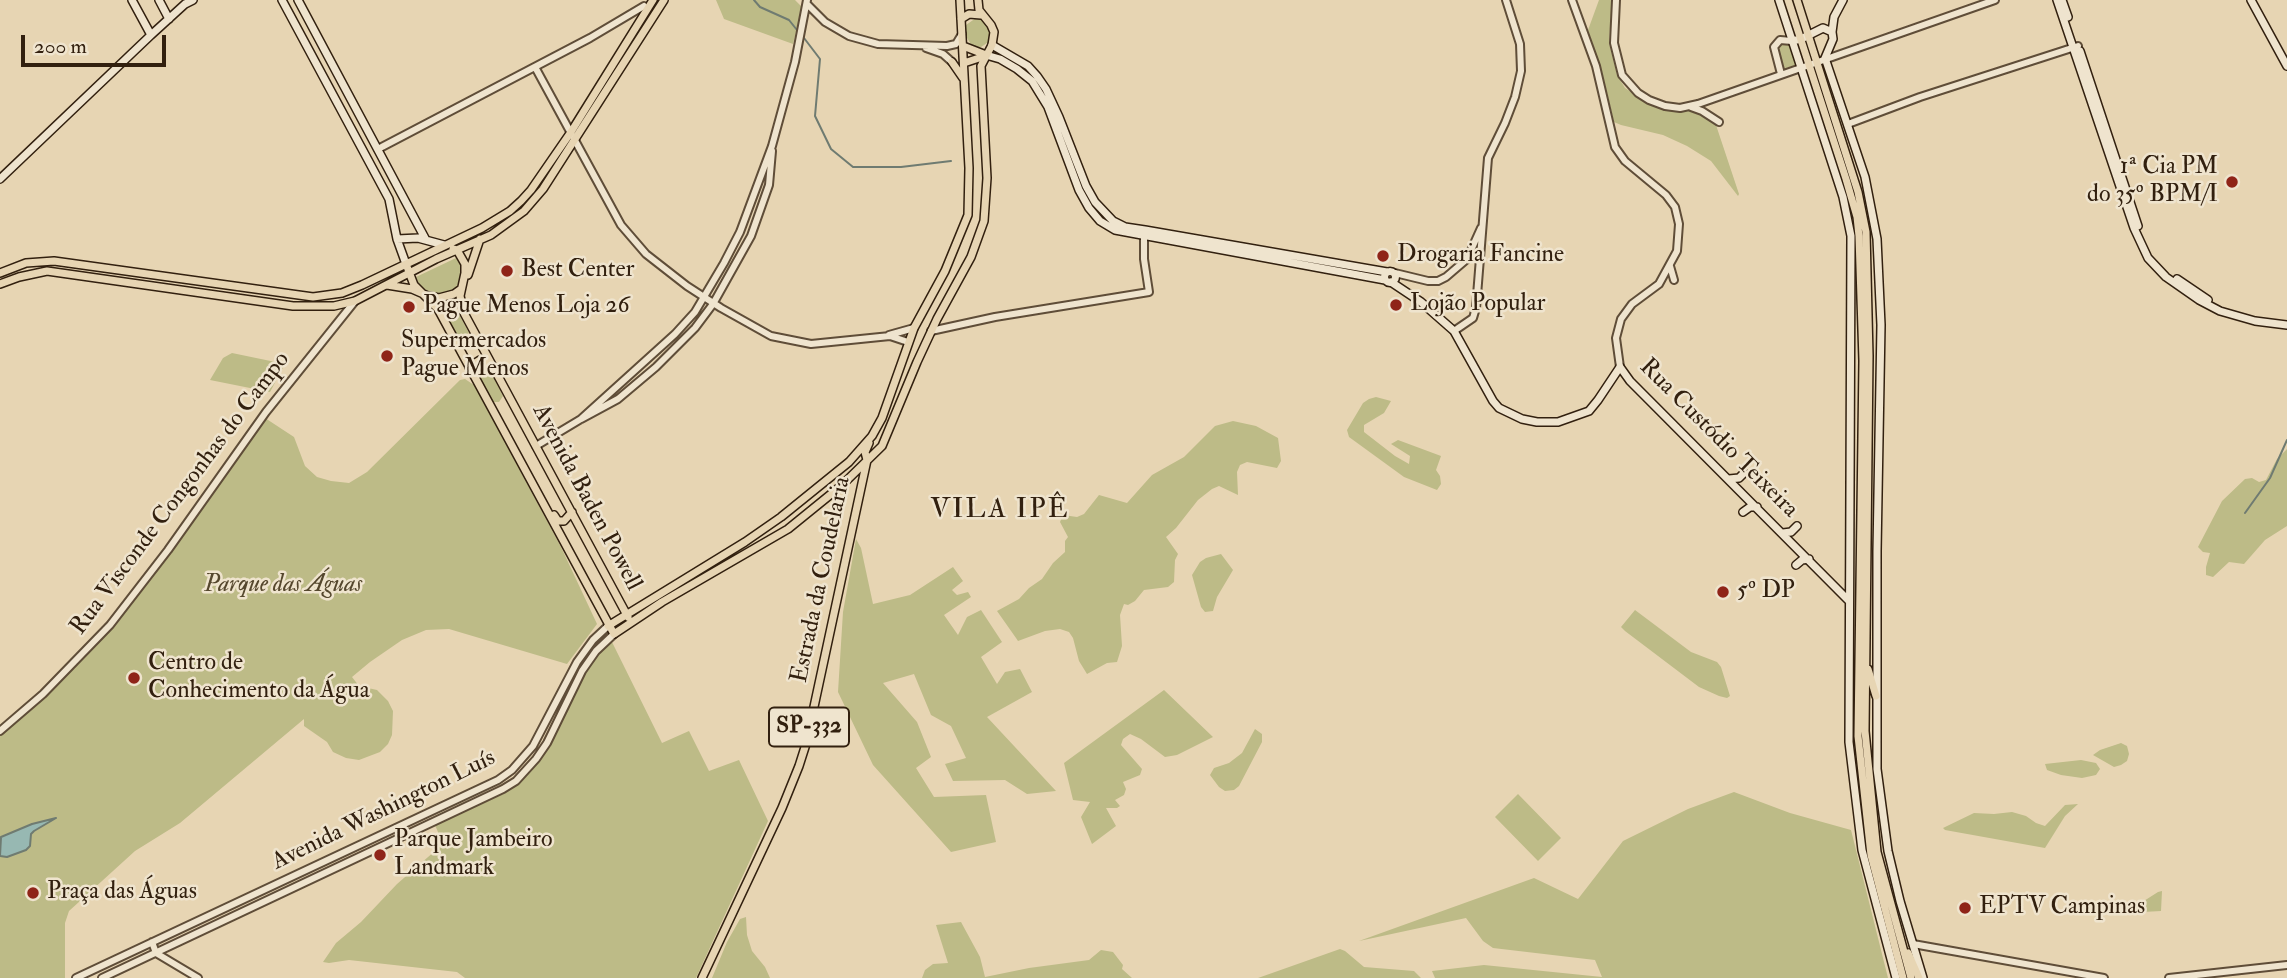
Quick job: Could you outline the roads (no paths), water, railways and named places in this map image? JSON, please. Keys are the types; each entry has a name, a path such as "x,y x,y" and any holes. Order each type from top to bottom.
{"main road":[{"path":"132,0 151,35"},
{"path":"159,0 169,19"},
{"path":"0,179 151,35 193,0"},
{"path":"282,0 389,199 397,239 406,264"},
{"path":"298,0 426,240"},
{"path":"0,284 19,276 47,271 302,306 334,306 355,301 500,229 524,211 543,189 664,0"},
{"path":"608,626 764,530 843,467 872,436 890,399 914,328 945,271 968,215 969,168 960,0"},
{"path":"614,634 662,602 788,529 882,446 931,331 966,266 984,221 988,178 980,75 982,61 992,45 994,32 981,15 978,0"},
{"path":"1779,0 1818,61 1847,124 1865,177 1877,239 1881,289 1875,736 1888,851 1921,978"},
{"path":"1788,0 1801,38"},
{"path":"1797,0 1801,38 1800,67 1843,197 1851,236 1849,741 1861,847 1896,978"},
{"path":"1801,38 1823,28 1834,17 1843,0"},
{"path":"2057,0 2076,47"},
{"path":"2062,0 2143,251 2153,266 2199,300 2255,321 2287,326"},
{"path":"2251,0 2287,66"},
{"path":"0,273 26,263 54,261 313,297 330,295 362,285 482,228 510,211 531,190 570,132 650,2"},
{"path":"961,19 969,14 981,15"},
{"path":"1818,61 1833,39 1834,17"},
{"path":"1823,28 1832,32"},
{"path":"992,45 1027,66 1046,89 1086,186 1105,215 1144,234"},
{"path":"1830,46 1837,54"},
{"path":"963,47 1000,59 1032,81 1048,107 1079,190 1100,221 1117,232 1144,234 1391,277 1454,331 1499,408 1530,421 1558,422 1589,411 1620,367"},
{"path":"964,63 986,55"},
{"path":"1818,61 1858,192 1867,241 1869,356 1866,658 1860,727 1849,741"},
{"path":"1818,61 1853,204 1860,246 1863,361 1860,727 1872,838 1903,978"},
{"path":"952,62 964,80"},
{"path":"397,239 414,237 457,250"},
{"path":"387,285 412,289 433,298 444,298 463,288 480,239"},
{"name":"Avenida Baden Powell","path":"457,250 465,264 461,304 632,623"},
{"name":"Avenida Baden Powell","path":"406,264 414,285 438,309 614,634"},
{"path":"256,300 258,290"},
{"path":"270,302 273,292"},
{"path":"922,312 932,310 937,319"},
{"path":"469,367 480,360 494,368"},
{"name":"Rua Custódio Teixeira","path":"1620,367 1630,382 1849,601"},
{"name":"Estrada da Coudelaria","path":"702,978 782,808 806,744 867,460 865,450 872,436"},
{"path":"854,473 860,475 862,484"},
{"path":"1729,479 1739,478 1744,473"},
{"path":"534,486 558,521 566,520 572,512"},
{"path":"1743,512 1750,507 1757,507"},
{"path":"1783,533 1797,526"},
{"path":"1796,565 1809,559"},
{"path":"1833,584 1842,587 1846,585 1849,576"},
{"path":"1866,658 1875,696"},
{"path":"1848,721 1875,736"},
{"path":"1882,814 1872,838 1911,978"},
{"path":"1858,828 1863,835 1884,844 1888,851"},
{"path":"1861,847 1864,841 1872,838"},
{"path":"1896,924 1921,978"}],"street":[{"path":"1454,331 1468,323 1475,313 1489,152 1505,123 1521,71 1520,44 1506,0"},
{"name":"Rua Custódio Teixeira","path":"1572,0 1597,66 1615,147 1625,161 1667,195 1678,215 1678,246 1670,266 1659,284 1632,303 1621,319 1616,338 1620,367"},
{"path":"1616,0 1614,43 1622,75 1638,93 1649,100 1665,106 1689,107 1702,111 1719,122"},
{"path":"1689,107 1994,0"},
{"path":"378,149 626,18 650,2"},
{"path":"807,2 825,22 849,36 878,44 953,46 962,33"},
{"path":"581,419 675,334 695,312 740,232 772,146 790,84 807,2"},
{"path":"626,18 646,28"},
{"path":"1781,74 1775,44 1780,40 1801,38"},
{"path":"917,45 943,54 952,62"},
{"path":"1847,124 1932,93 2076,47"},
{"path":"535,67 629,235 646,254 704,298 771,336 794,341 827,344 896,337 908,342"},
{"path":"536,446 608,406 634,386 695,328 713,304 751,236 769,185 772,146"},
{"path":"755,187 760,178 766,178 759,216"},
{"path":"1391,277 1438,281 1460,267 1473,249 1483,223"},
{"path":"931,331 995,317 1149,292 1144,234"},
{"path":"1473,249 1481,252"},
{"path":"1670,266 1674,280"},
{"name":"Rua Visconde Congonhas do Campo","path":"0,731 43,694 110,625 168,550 266,412 355,301"},
{"path":"330,335 340,317 340,312 334,306"},
{"path":"937,319 950,327"},
{"path":"884,337 914,328"},
{"path":"621,382 615,390 616,396 634,386"},
{"name":"Avenida Washington Luís","path":"76,978 498,780 527,756 585,650 608,626"},
{"path":"102,978 503,789 528,769 547,743 571,691 591,658 614,634"},
{"path":"354,849 359,857"},
{"path":"152,942 156,953 198,978"},
{"path":"1913,944 2104,978"},
{"path":"2169,978 2287,965"}],"water":[{"path":"56,818 31,834 30,846 26,850 7,857 0,856 1,837 32,824"}],"waterway":[{"path":"754,0 760,7 789,20 797,30"},
{"path":"804,38 820,59 815,116 831,149 853,167 901,167 951,161"},
{"path":"2245,513 2270,478 2287,440"}],"place":[{"name":"1ª Cia PM do 35º BPM/I","path":"2232,182"},
{"name":"Drogaria Fancine","path":"1383,256"},
{"name":"Best Center","path":"507,271"},
{"name":"Lojão Popular","path":"1396,305"},
{"name":"Pague Menos Loja 26","path":"409,307"},
{"name":"Supermercados Pague Menos","path":"387,356"},
{"name":"5º DP","path":"1723,592"},
{"name":"Centro de Conhecimento da Água","path":"134,678"},
{"name":"Parque Jambeiro Landmark","path":"380,855"},
{"name":"Praça das Águas","path":"33,893"},
{"name":"EPTV Campinas","path":"1965,908"}],"district":[{"name":"VILA IPÊ","path":"1000,511"}],"park label":[{"name":"Parque das Águas","path":"283,586"}]}
